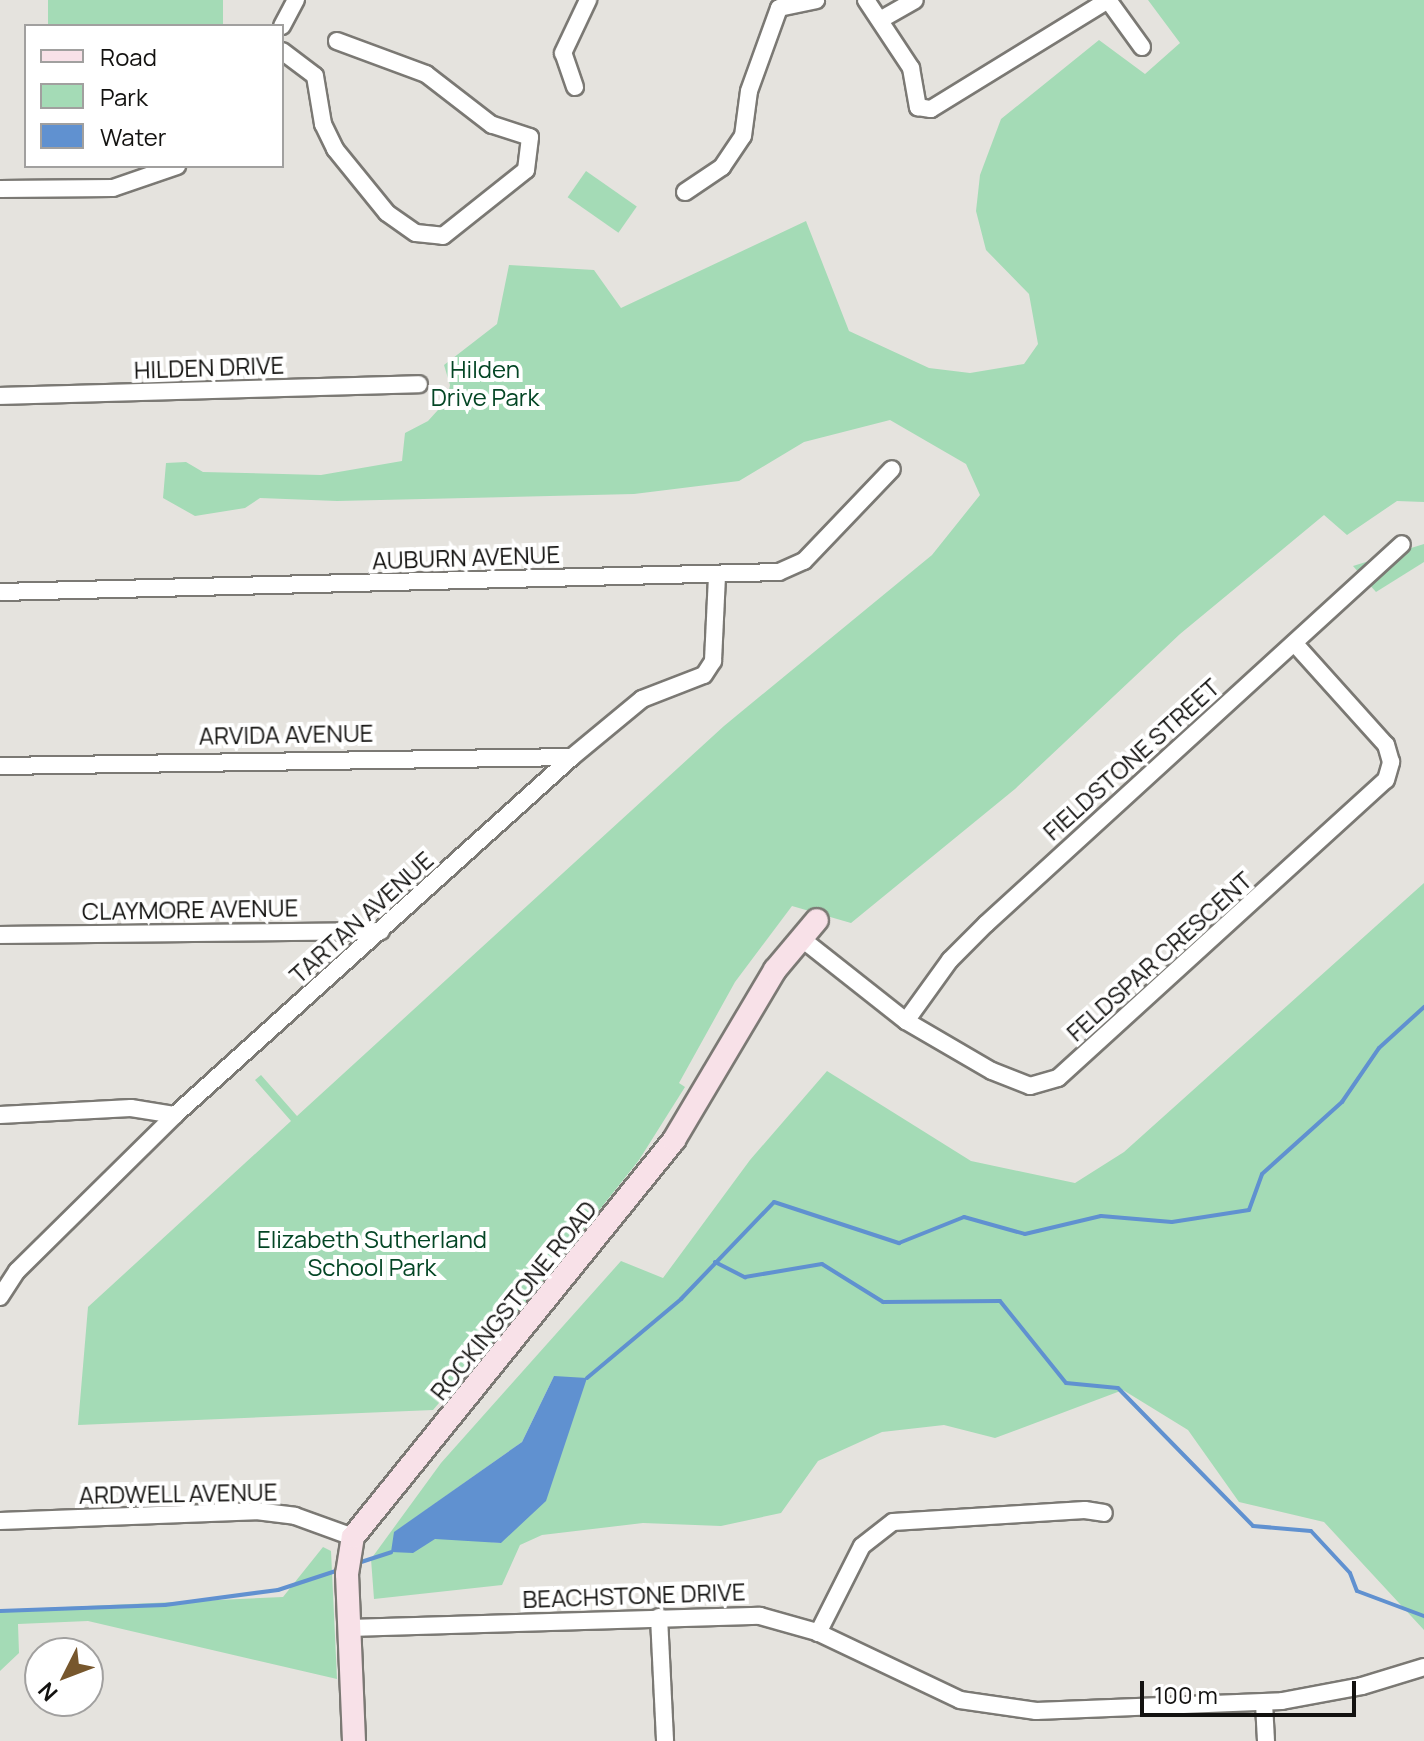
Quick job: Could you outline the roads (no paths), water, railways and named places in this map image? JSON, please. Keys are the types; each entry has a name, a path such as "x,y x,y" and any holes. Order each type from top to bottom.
{"street":[{"path":"283,24 296,0"},
{"path":"575,87 563,53 588,0"},
{"path":"685,192 722,167 743,136 749,91 779,8 816,0"},
{"path":"866,0 911,68 918,107 931,109 1108,0 1142,47"},
{"path":"880,20 915,0"},
{"path":"284,53 315,76 323,124 335,149 387,213 416,233 443,236 526,170 530,137 492,125 426,74 337,41"},
{"path":"0,189 113,188 171,168"},
{"name":"HILDEN DRIVE","path":"0,396 419,384"},
{"name":"AUBURN AVENUE","path":"0,592 717,577 779,572 800,564 892,469"},
{"name":"FIELDSTONE STREET","path":"906,1021 950,960 980,930 1402,544"},
{"name":"TARTAN AVENUE","path":"0,1297 17,1271 175,1115 572,757 642,699 693,682 708,670 713,661 717,577"},
{"name":"FELDSPAR CRESCENT","path":"802,939 906,1021 1011,1080 1030,1086 1052,1082 1380,788 1390,768 1386,745 1294,643"},
{"name":"ARVIDA AVENUE","path":"0,766 572,757"},
{"name":"ROCKINGSTONE ROAD","path":"353,1537 674,1140 775,970 817,920"},
{"name":"CLAYMORE AVENUE","path":"0,935 381,931"},
{"path":"0,1115 131,1108 175,1115"},
{"path":"818,1633 854,1558 881,1527 951,1517 1085,1510 1104,1513"},
{"name":"ARDWELL AVENUE","path":"0,1521 265,1511 353,1537"},
{"path":"353,1537 347,1574 354,1741"},
{"name":"BEACHSTONE DRIVE","path":"349,1628 750,1615 818,1633 942,1693 997,1708 1264,1703 1362,1686 1424,1667"},
{"path":"659,1617 665,1741"},
{"path":"1264,1703 1266,1741"}],"water":[{"path":"554,1376 587,1378 546,1501 501,1543 435,1539 413,1553 391,1552 394,1532 522,1442"}],"waterway":[{"path":"587,1378 681,1299 774,1202 899,1243 964,1217 1025,1234 1101,1216 1172,1222 1249,1210 1262,1174 1342,1102 1379,1048 1424,1007"},
{"path":"715,1262 745,1277 822,1264 883,1302 1000,1301 1066,1383 1118,1388 1253,1526 1311,1531 1350,1573 1357,1591 1424,1616"},
{"path":"355,1564 391,1552"},
{"path":"0,1611 165,1605 278,1590 339,1570"}],"park label":[{"name":"Hilden Drive Park","path":"485,383"},
{"name":"Elizabeth Sutherland School Park","path":"372,1253"}]}
